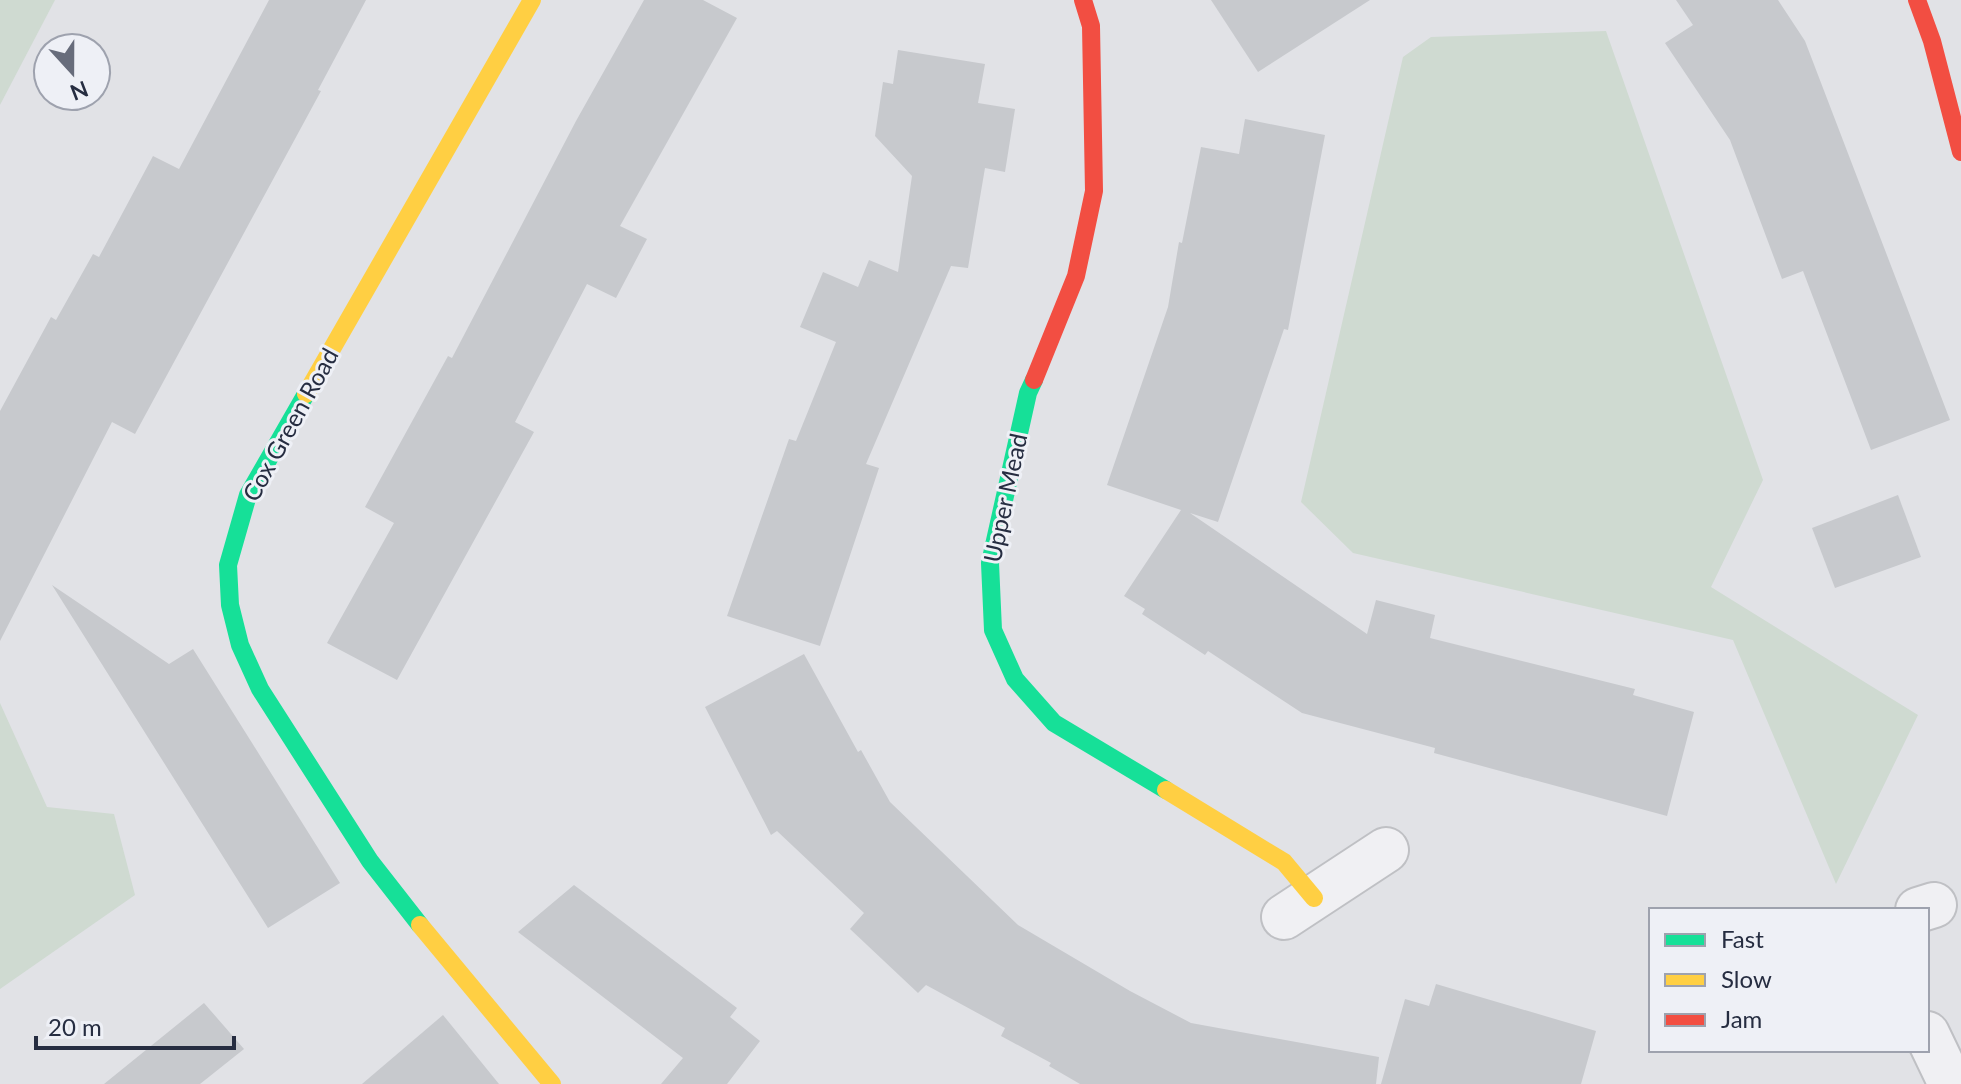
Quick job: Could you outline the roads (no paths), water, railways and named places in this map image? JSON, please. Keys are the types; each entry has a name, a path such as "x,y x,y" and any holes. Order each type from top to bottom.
{"street":[{"name":"Cox Green Road","path":"532,0 248,495 228,565 230,605 240,645 260,689 370,861 406,909 552,1084"},
{"name":"Upper Mead","path":"1083,0 1091,26 1094,191 1076,276 1028,393 990,563 993,630 1015,679 1054,723 1284,862 1299,908 1386,850"},
{"path":"1917,0 1932,41 1961,152"},
{"path":"1929,1038 1951,1084"}]}
